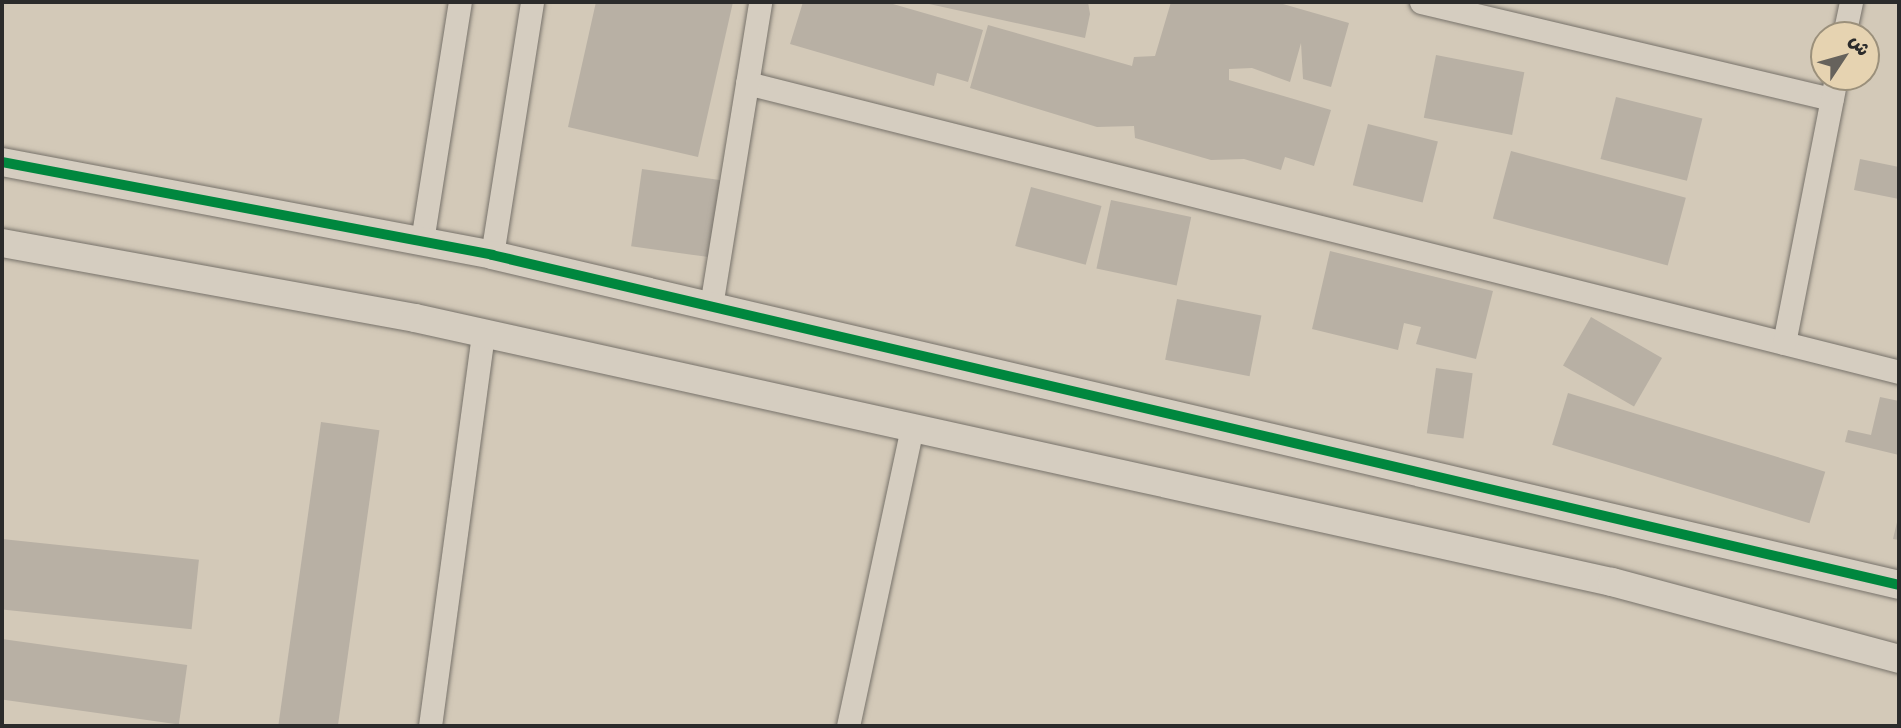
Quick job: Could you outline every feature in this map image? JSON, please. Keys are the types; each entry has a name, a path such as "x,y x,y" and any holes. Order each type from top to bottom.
{"street":[{"path":"422,241 460,2"},
{"path":"492,255 532,2"},
{"path":"711,306 760,2"},
{"path":"1421,2 1810,83"},
{"path":"1847,21 1851,2"},
{"path":"747,83 1899,372"},
{"path":"1784,343 1833,91"},
{"path":"2,162 492,255 1899,585"},
{"path":"2,243 484,333 1612,582 1899,659"},
{"path":"430,726 484,333"},
{"path":"848,726 912,428"}],"building":[{"path":"596,2 733,2 698,157 568,127"},
{"path":"803,2 886,2 983,30 968,82 937,73 934,86 790,44"},
{"path":"920,2 1088,2 1090,14 1085,38"},
{"path":"1171,2 1276,2 1349,23 1331,87 1303,79 1301,43 1290,82 1252,68 1229,69 1229,80 1331,110 1314,166 1285,157 1281,170 1244,159 1211,160 1135,138 1134,126 1097,127 970,88 988,25 1132,66 1134,57 1155,56"},
{"path":"1436,55 1524,72 1512,135 1424,118"},
{"path":"1616,97 1702,119 1687,181 1601,159"},
{"path":"1368,124 1438,141 1423,203 1353,185"},
{"path":"1511,151 1686,198 1668,265 1493,219"},
{"path":"1860,159 1899,167 1899,199 1854,190"},
{"path":"642,169 721,180 710,257 631,246"},
{"path":"1031,187 1102,206 1086,265 1015,246"},
{"path":"1111,200 1191,217 1177,286 1096,268"},
{"path":"1330,251 1493,291 1476,359 1416,344 1421,327 1404,323 1398,350 1312,329"},
{"path":"1177,299 1261,315 1250,376 1165,360"},
{"path":"1591,317 1662,358 1634,406 1563,365"},
{"path":"1436,368 1473,373 1463,439 1427,433"},
{"path":"1568,393 1825,472 1809,523 1552,445"},
{"path":"1880,397 1899,401 1899,455 1845,442 1848,430 1871,435"},
{"path":"321,422 379,430 338,726 278,725"},
{"path":"1899,518 1899,540 1893,539"},
{"path":"2,539 199,560 192,629 2,609"},
{"path":"2,639 187,665 179,724 2,700"}],"cycle path":[{"path":"2,162 492,255 1899,585"}]}
